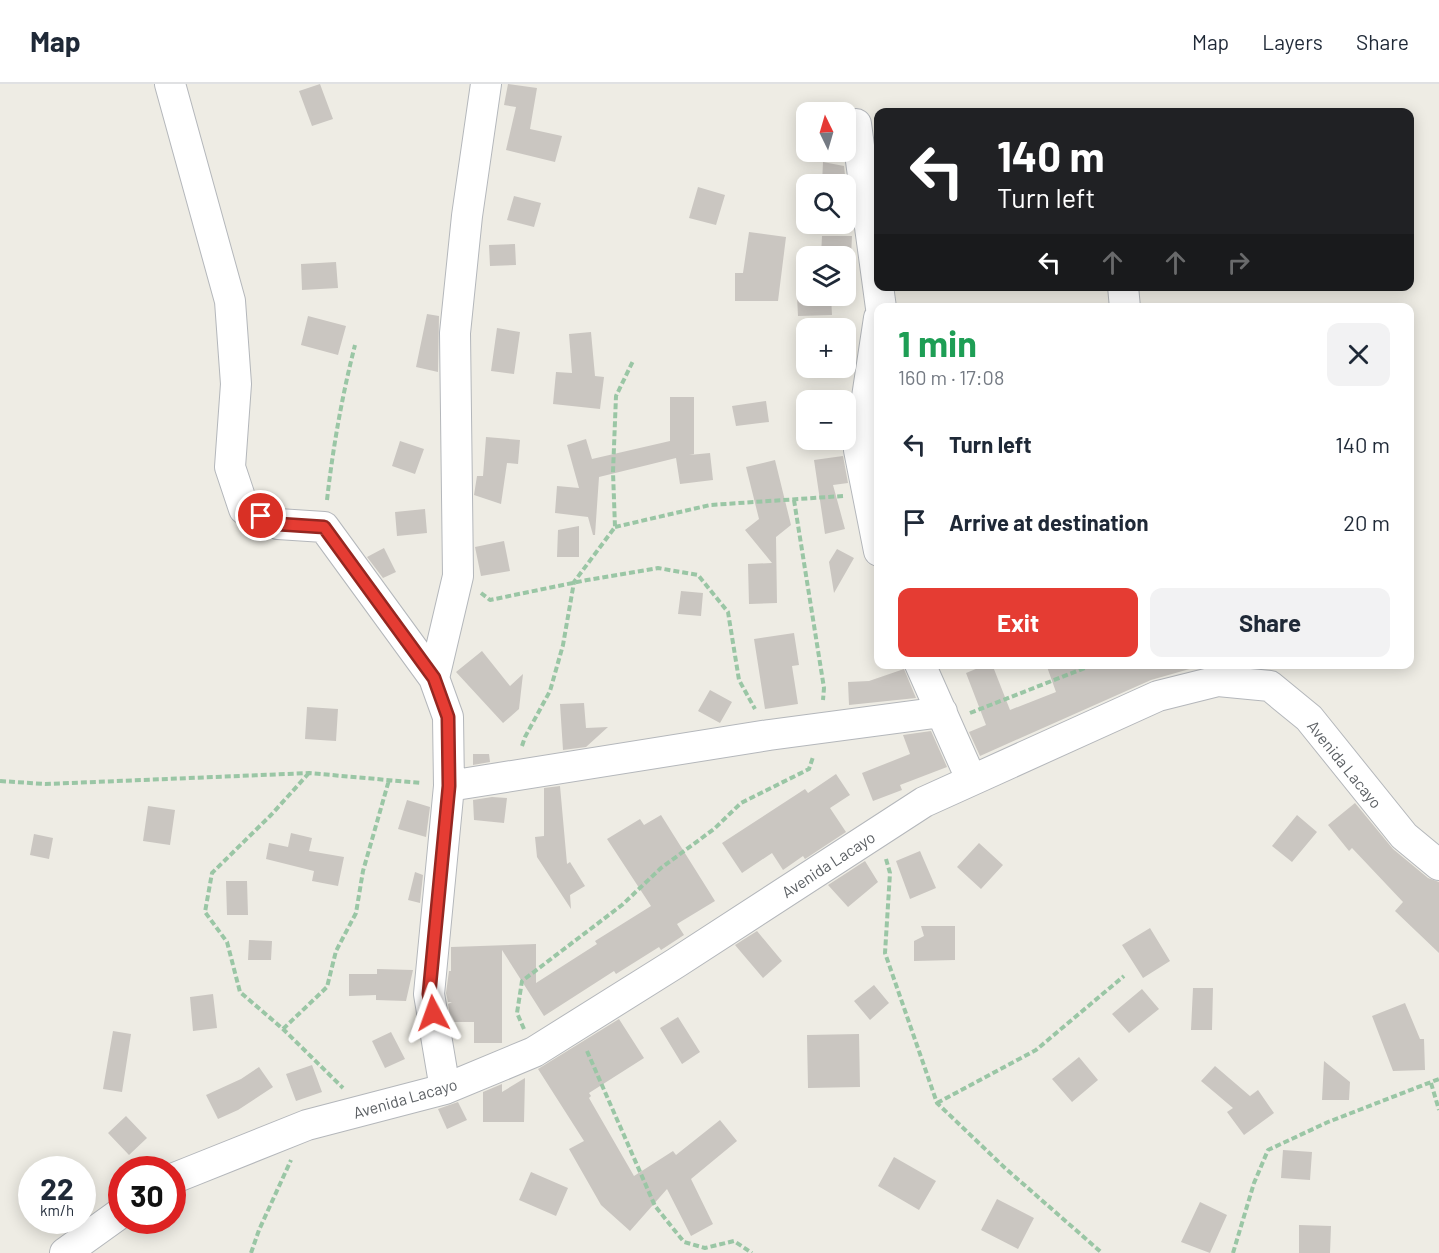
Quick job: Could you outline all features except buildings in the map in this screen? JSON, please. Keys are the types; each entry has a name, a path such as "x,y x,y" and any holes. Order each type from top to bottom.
{"street":[{"path":"170,84 230,301 236,384 230,466 244,509 278,524 324,527 434,678 448,717 449,786 429,994 445,1089"},
{"path":"434,678 458,576 455,333 467,216 486,84"},
{"path":"856,124 874,256"},
{"path":"874,349 858,450 874,526"},
{"path":"922,669 971,779"},
{"name":"Avenida Lacayo","path":"186,1173 307,1125 445,1089 534,1052 924,802 971,779 1214,673 1269,686 1309,718 1404,836 1439,865"},
{"path":"449,786 769,735 944,717"},
{"path":"65,1253 108,1222"}],"path":[{"path":"324,527 332,456 355,345"},
{"path":"516,776 525,737 550,691 563,645 574,582 615,527 613,472 616,396 633,361"},
{"path":"615,527 710,505 868,495"},
{"path":"534,1052 517,1013 522,981 622,905 661,868 714,829 741,802 809,769 822,728 824,688 794,500"},
{"path":"458,576 490,600 574,582 658,568 698,575 728,612 740,680 769,735"},
{"path":"944,717 1081,669"},
{"path":"0,781 45,784 309,772 449,786"},
{"path":"309,772 271,815 212,873 205,912 227,942 240,992 283,1029 364,1110"},
{"path":"283,1029 327,987 336,951 356,913 363,871 389,780"},
{"path":"878,832 890,873 885,953 938,1103 1005,1168 1102,1253"},
{"path":"938,1103 1036,1050 1124,976"},
{"path":"575,1026 655,1206 684,1242 705,1248 734,1241 752,1253"},
{"path":"1233,1253 1254,1184 1269,1150 1328,1122 1439,1080"},
{"path":"1431,1083 1439,1110"},
{"path":"251,1253 259,1230 307,1125"}],"route":[{"path":"261,516 278,524 324,527 434,678 448,717 449,786 429,994 433,1013"}]}
